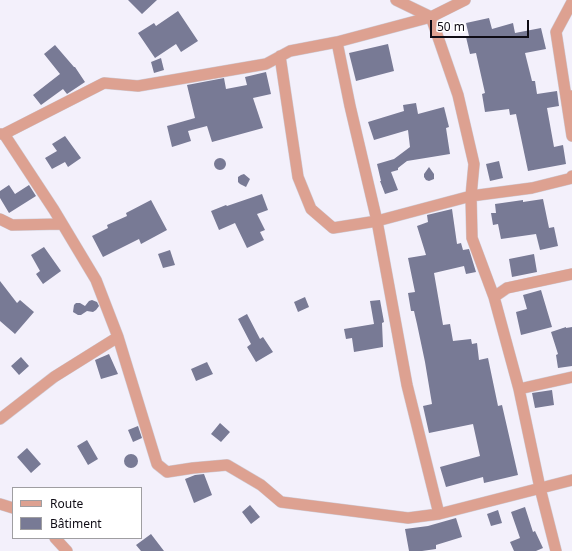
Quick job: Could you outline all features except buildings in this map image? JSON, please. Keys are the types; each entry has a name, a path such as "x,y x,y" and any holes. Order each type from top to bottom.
{"street":[{"path":"396,0 430,17 458,95 474,164 472,238 494,297 519,389 540,488 556,551"},
{"path":"465,0 430,17 337,42 290,51 266,64 138,86 104,83 2,134 62,224 96,280 118,337 157,464 167,472 227,465 260,485 281,502 408,518 439,514 572,480"},
{"path":"572,2 556,32 569,97 572,136"},
{"path":"337,42 377,222 407,385 439,514"},
{"path":"280,56 298,177 311,209 333,228 377,222 472,196 532,188 572,177"},
{"path":"0,219 12,226 62,224"},
{"path":"494,297 507,288 572,274"},
{"path":"0,418 54,377 118,337"},
{"path":"519,389 572,377"},
{"path":"0,504 12,508"},
{"path":"56,539 67,551"}]}
